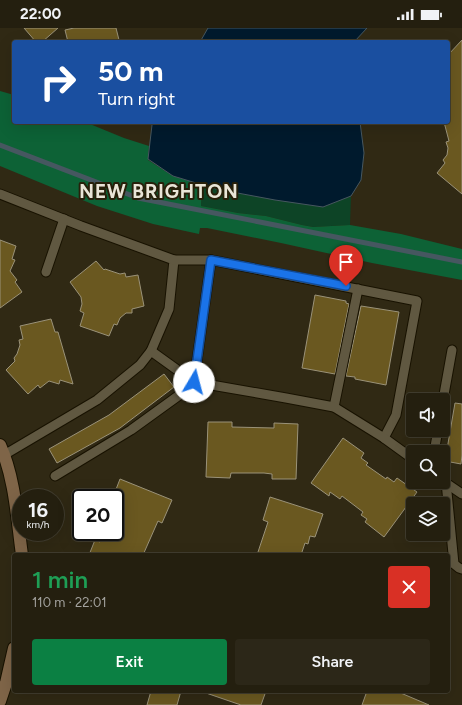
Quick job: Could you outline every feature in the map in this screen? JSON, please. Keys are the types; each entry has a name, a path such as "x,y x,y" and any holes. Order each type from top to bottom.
{"street":[{"path":"2,450 10,476 22,553"},
{"path":"0,701 12,657"}],"lane":[{"path":"0,194 174,260 211,260 417,301 396,414 384,438"},
{"path":"46,272 64,219"},
{"path":"2,450 98,400 140,365 151,351 169,309 174,260"},
{"path":"55,476 130,430 178,396 194,382 211,260"},
{"path":"334,408 358,289"},
{"path":"444,393 452,350"},
{"path":"151,351 194,382 334,408 384,438 406,455"},
{"path":"450,485 462,494"},
{"path":"445,489 454,564 462,569"}],"green space":[{"path":"0,91 12,94 12,124 90,124 124,138 149,146 148,160 173,176 202,185 201,206 238,213 266,216 313,227 350,225 401,234 462,249 462,280 372,263 207,228 200,228 199,234 153,224 97,206 0,166"},
{"path":"202,185 216,189 323,207 351,196 350,225 313,227 266,216 238,213 201,206"}],"water":[{"path":"208,28 367,28 356,40 201,40"},
{"path":"360,124 364,153 361,180 351,196 323,207 216,189 173,176 148,159 152,125"}],"building":[{"path":"24,28 58,28 44,40 34,40"},
{"path":"74,28 116,28 119,40 68,40 65,30"},
{"path":"462,40 462,194 437,173 445,163 443,160 447,155 448,148 446,142 449,141 445,124 450,124 450,53"},
{"path":"0,240 16,246 12,259 15,260 10,271 17,280 15,282 22,292 0,308"},
{"path":"96,261 104,270 105,269 120,274 125,273 126,277 138,275 144,306 132,309 132,313 126,313 120,318 117,325 114,324 109,336 80,326 84,313 80,311 82,304 81,297 70,282"},
{"path":"315,295 346,301 346,303 349,304 335,374 302,368"},
{"path":"361,306 399,312 386,385 346,376"},
{"path":"51,319 55,332 58,332 73,384 60,380 59,384 49,381 40,388 38,385 28,394 6,370 15,361 14,358 20,345 19,340 23,339 20,326"},
{"path":"164,374 174,387 120,428 57,463 49,449 109,415"},
{"path":"455,403 462,404 461,464 450,462 450,445 448,445"},
{"path":"208,422 232,422 232,427 274,428 274,423 298,424 296,479 272,479 272,474 264,473 231,473 230,478 206,477"},
{"path":"343,438 364,453 361,458 368,463 366,465 386,479 387,477 394,482 397,478 406,484 406,489 413,489 417,492 413,497 406,497 406,507 384,537 365,522 367,519 361,515 363,512 342,496 340,499 330,492 329,496 311,483"},
{"path":"120,479 172,500 162,523 158,521 144,553 90,553 95,541 124,541 124,489 116,489"},
{"path":"270,497 323,514 315,537 310,536 308,544 305,543 302,553 258,553 268,522 263,520"},
{"path":"150,693 180,693 177,705 147,705"},
{"path":"206,693 265,693 261,705 241,705"},
{"path":"366,693 401,693 429,705 362,705"}],"waterway":[{"path":"0,145 138,198 462,262"}],"district":[{"name":"NEW BRIGHTON","path":"159,191"}],"route":[{"path":"194,382 211,260 346,286"}]}
